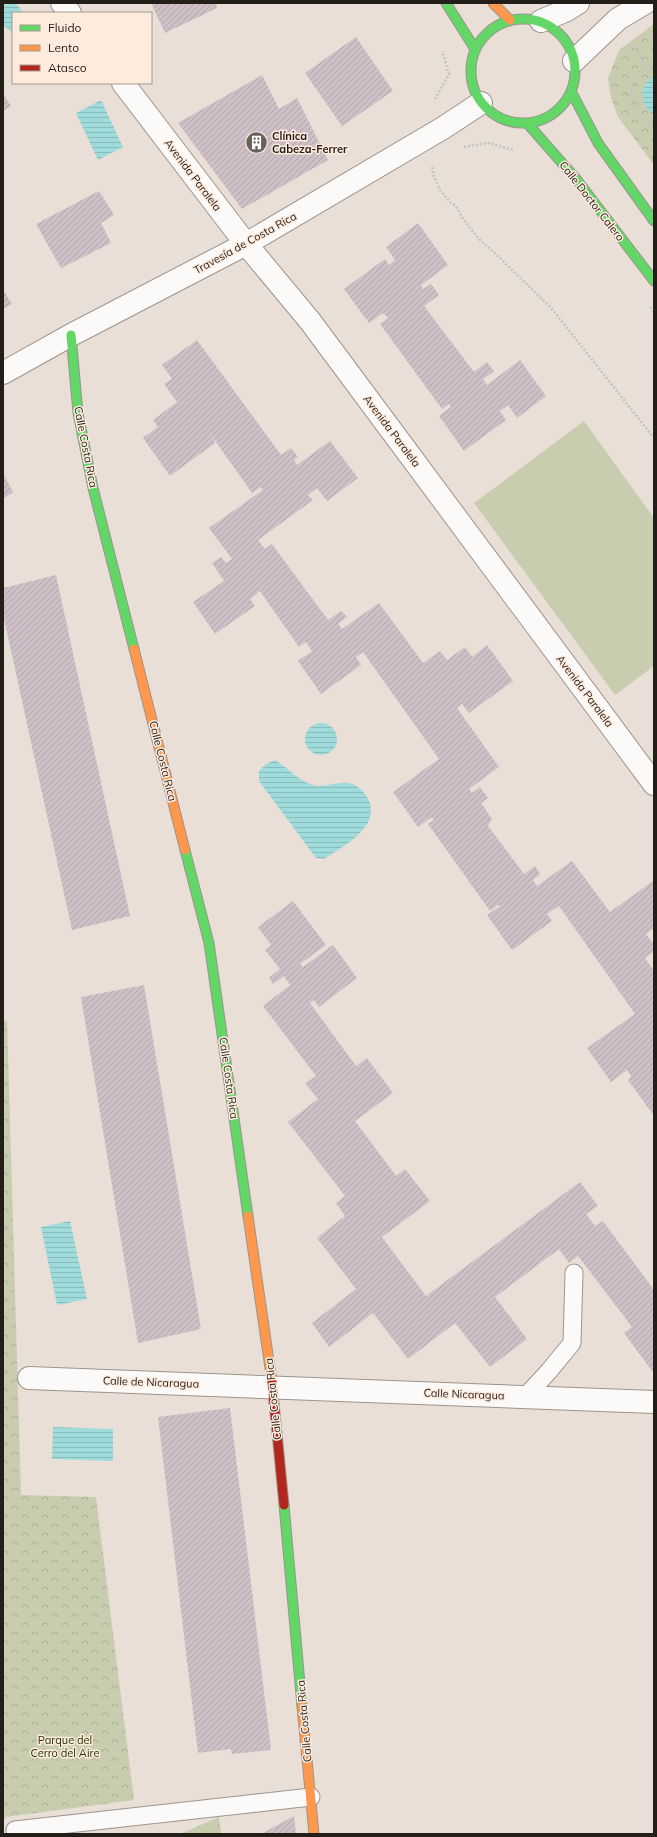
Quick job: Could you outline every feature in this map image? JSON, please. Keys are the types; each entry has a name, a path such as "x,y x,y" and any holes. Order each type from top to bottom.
{"street":[{"path":"62,3 69,12"},
{"path":"446,3 474,49"},
{"path":"492,3 510,20"},
{"path":"541,21 567,10 578,3"},
{"path":"574,61 618,18 645,3"},
{"path":"525,18 541,21 556,30 568,44 574,61 575,76 571,91 564,103 554,113 541,120 527,123 510,122 494,114 481,103 474,90 470,77 474,49 483,36 495,26 510,20 525,18"},
{"name":"Avenida Paralela","path":"124,84 246,244 310,321 654,784"},
{"path":"571,91 584,120 613,167 654,221"},
{"name":"Travesía de Costa Rica","path":"3,373 71,335 246,244 443,128 481,103"},
{"name":"Calle Doctor Calero","path":"527,123 580,183 654,281"},
{"name":"Calle Costa Rica","path":"71,335 78,413 93,488 210,943 273,1387 314,1834"},
{"name":"Calle de Nicaragua","path":"29,1378 273,1387"},
{"name":"Calle Nicaragua","path":"273,1387 654,1402"}],"lane":[{"path":"525,1397 572,1343 574,1273"},
{"path":"15,1830 311,1797"}],"path":[{"path":"631,42 647,67"},
{"path":"441,46 449,74 431,107 457,149 488,143 516,150"},
{"path":"654,64 636,74 632,85 631,100 636,112 641,118 654,126"},
{"path":"432,167 434,177 440,190 450,202 456,206 463,219 479,239 552,309 654,438"},
{"path":"649,306 654,312"}],"green space":[{"path":"654,24 654,165 618,117 611,98 608,78 619,50"},
{"path":"584,421 654,518 654,666 615,695 474,503"},
{"name":"Parque del Cerro del Aire","path":"7,1020 21,1495 96,1497 134,1800 6,1817 3,1821 3,1022"},
{"path":"219,1817 221,1834 180,1834"}],"water":[{"path":"16,3 22,12 12,12 12,32 3,27 3,5"},
{"path":"654,76 654,115 649,111 643,101 642,96 645,85"},
{"path":"101,100 123,147 98,160 76,113"},
{"path":"318,723 324,723 334,730 337,739 336,745 330,752 324,755 318,755 308,748 305,742 305,736 312,726"},
{"path":"275,760 301,779 315,786 347,783 358,787 368,798 371,811 369,820 364,828 357,836 324,859 316,858 259,781 259,771 266,764"},
{"path":"70,1221 87,1299 57,1305 41,1227"},
{"path":"53,1427 113,1429 113,1461 52,1459"}],"building":[{"path":"151,3 216,3 217,8 165,33"},
{"path":"356,37 393,91 342,126 305,73"},
{"name":"Clínica Cabeza-Ferrer","path":"262,75 279,109 297,98 328,160 242,209 178,123"},
{"path":"3,94 11,106 3,111"},
{"path":"99,191 114,215 101,223 111,243 61,268 36,224"},
{"path":"418,223 448,265 421,285 423,289 431,284 439,295 424,306 474,372 487,362 494,371 483,379 487,385 520,360 546,396 517,418 508,405 500,411 506,420 464,451 439,416 451,407 449,404 442,409 380,324 388,318 383,313 369,323 344,289 385,259 389,265 395,260 386,247"},
{"path":"3,290 12,304 3,309"},
{"path":"197,340 281,455 291,448 298,457 294,460 297,465 330,441 358,478 327,501 317,488 308,495 313,500 258,540 265,549 272,544 328,620 341,611 347,617 338,624 342,629 379,603 423,663 440,651 447,660 465,647 472,657 487,645 513,681 469,713 462,704 457,708 499,767 469,789 472,793 480,787 488,798 481,803 492,819 488,826 524,874 535,866 540,874 533,880 537,886 572,861 610,912 653,881 654,882 654,928 646,934 654,945 654,951 645,958 654,971 654,1116 628,1080 631,1076 627,1070 611,1082 587,1048 635,1014 559,906 547,914 552,921 512,950 487,915 500,906 498,905 490,911 428,824 434,820 432,817 418,827 393,792 439,759 363,652 356,657 361,665 321,694 298,661 312,651 306,642 299,647 260,591 250,599 255,606 215,634 193,602 224,581 212,563 221,557 226,563 232,559 209,528 263,490 261,487 252,493 211,435 215,443 170,476 143,438 158,427 153,420 177,402 164,384 172,379 162,365"},
{"path":"3,473 13,492 3,499"},
{"path":"56,575 130,916 72,930 3,614 3,588"},
{"path":"293,901 326,945 300,964 303,967 333,945 357,978 319,1007 314,1000 310,1003 356,1066 367,1058 393,1093 355,1121 396,1176 405,1169 430,1201 382,1237 426,1296 580,1182 598,1206 586,1214 595,1226 603,1221 654,1290 654,1370 652,1371 624,1333 632,1327 578,1256 569,1263 559,1249 495,1297 527,1339 490,1367 455,1323 408,1359 373,1313 329,1347 312,1323 356,1289 317,1238 345,1216 336,1203 345,1196 288,1122 318,1099 305,1083 316,1076 263,1006 290,985 284,976 273,984 269,978 280,969 265,950 271,945 258,927"},
{"path":"144,985 201,1329 138,1343 81,997"},
{"path":"230,1408 271,1750 232,1754 231,1749 198,1753 158,1417"},
{"path":"294,1816 296,1834 261,1834"}],"traffic: fast":[{"path":"446,3 475,49"},
{"path":"523,19 543,23 560,34 571,51 575,71 571,91 560,108 543,119 523,123 503,119 486,108 475,91 471,71 475,51 486,34 503,23 523,19"},
{"path":"571,91 598,143 654,221"},
{"path":"527,123 577,180 654,281"},
{"path":"71,335 78,413 93,488 134,649"},
{"path":"185,850 209,943 248,1216"},
{"path":"284,1505 302,1706"}],"traffic: slow":[{"path":"493,3 510,20"},
{"path":"134,649 185,850"},
{"path":"248,1216 272,1382"},
{"path":"302,1706 314,1834"}],"traffic: jam":[{"path":"272,1382 284,1505"}],"place":[{"name":"Clínica Cabeza-Ferrer","path":"256,142"}]}
